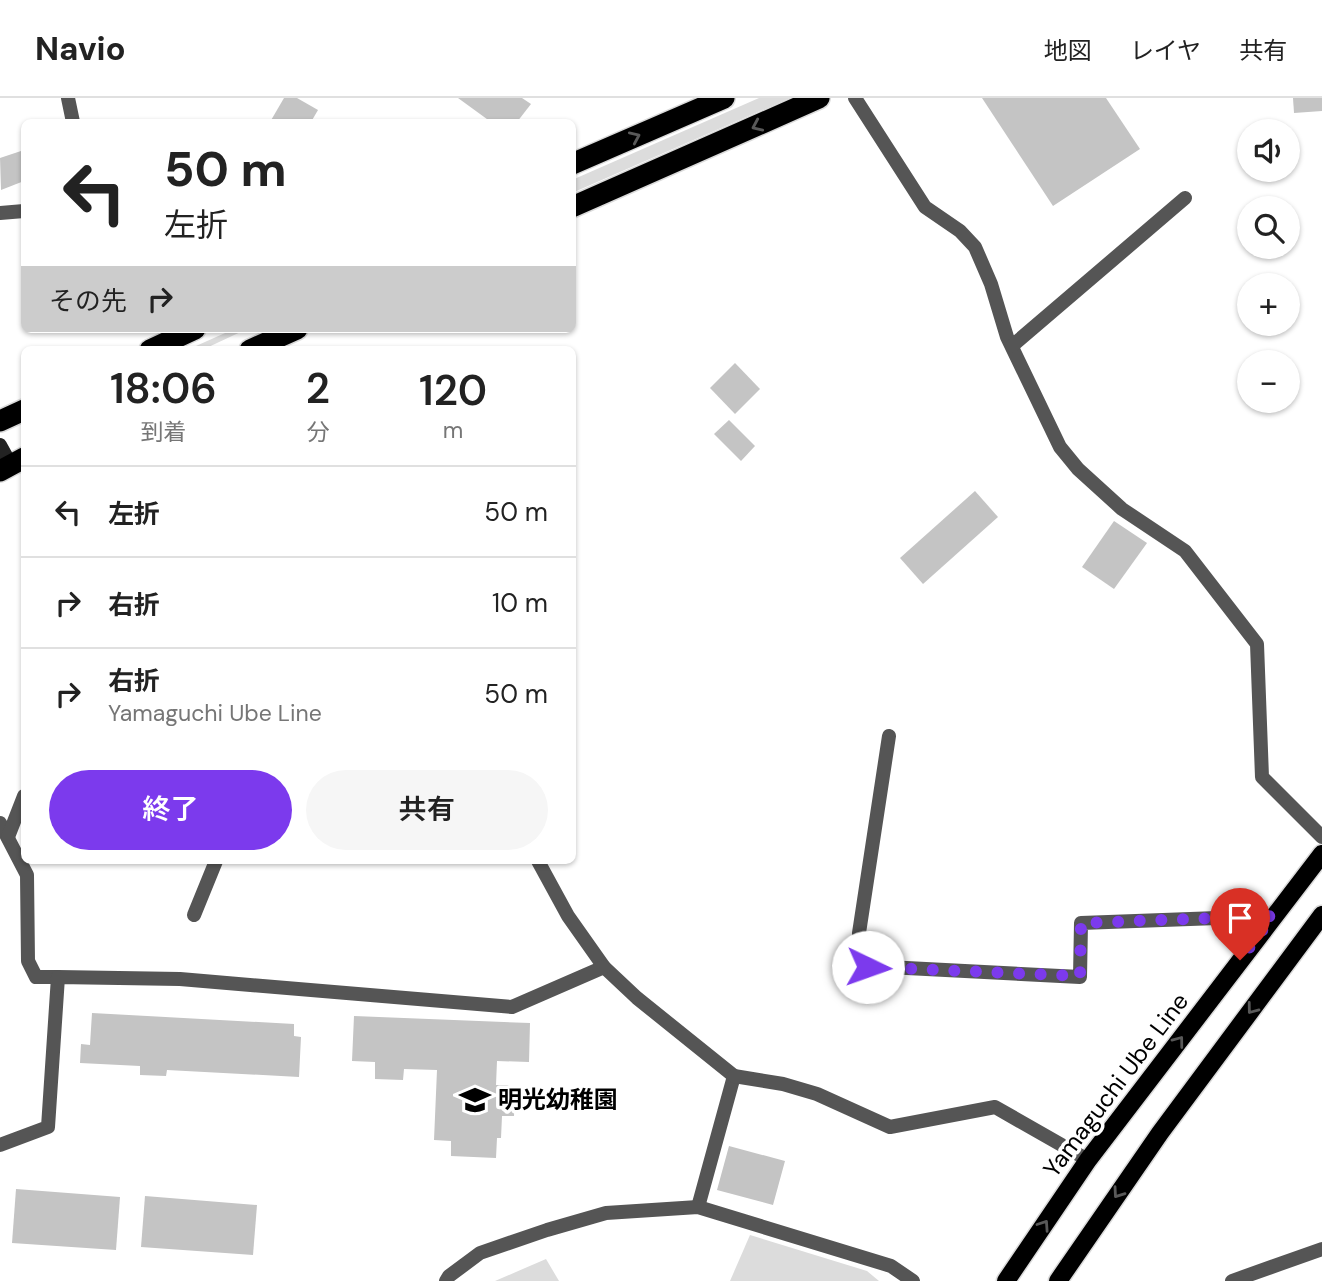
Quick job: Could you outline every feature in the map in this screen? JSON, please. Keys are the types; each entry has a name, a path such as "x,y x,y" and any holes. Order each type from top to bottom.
{"highway":[{"path":"576,162 724,98"},
{"path":"576,205 819,98"},
{"path":"159,346 186,333"},
{"path":"259,346 288,333"},
{"path":"0,421 21,411"}],"main road":[{"name":"Yamaguchi Ube Line","path":"1006,1281 1088,1160 1322,854"},
{"path":"1058,1281 1160,1133 1322,915"}],"street":[{"path":"68,98 72,119"},
{"path":"855,98 925,207 960,231 975,247 1012,346 1060,447 1079,469 1122,509 1185,551 1257,644 1262,777 1322,837"},
{"path":"1012,346 1185,198"},
{"path":"0,214 21,211"},
{"path":"0,445 12,465"},
{"path":"889,736 859,933 868,967 1080,976 1081,923 1273,916"},
{"path":"8,837 21,804"},
{"path":"0,823 21,863"},
{"path":"22,864 27,875 28,961 36,976 180,979 512,1007 604,967"},
{"path":"194,915 215,864"},
{"path":"540,864 568,916 604,967 637,998 734,1076 783,1084 817,1094 890,1127 995,1107 1088,1160"},
{"path":"0,1145 48,1127 58,976"},
{"path":"698,1207 734,1076"},
{"path":"446,1281 480,1254 547,1230 606,1213 698,1207 891,1266 913,1281"},
{"path":"1232,1281 1322,1249"}],"shaded area":[{"path":"759,98 790,98 576,191 576,178"},
{"path":"225,333 238,333 211,346 196,346"},
{"path":"750,1235 867,1271 879,1281 730,1281"},
{"path":"546,1259 559,1281 495,1281"}],"building":[{"path":"284,98 297,98 318,110 313,119 272,119"},
{"path":"458,98 522,98 531,104 519,119 487,119"},
{"path":"982,98 1106,98 1140,149 1053,206"},
{"path":"1293,98 1322,98 1322,111 1294,113"},
{"path":"21,151 21,182 1,190 0,158"},
{"path":"735,363 760,389 735,414 710,388"},
{"path":"729,420 755,446 741,461 714,434"},
{"path":"975,491 998,517 923,584 900,558"},
{"path":"1114,521 1147,543 1114,589 1082,567"},
{"path":"92,1013 294,1024 294,1036 301,1037 299,1077 167,1070 166,1076 140,1075 140,1066 80,1063 81,1044 90,1045"},
{"name":"明光幼稚園","path":"354,1016 530,1023 529,1062 497,1061 496,1085 515,1085 514,1116 502,1116 501,1138 497,1138 496,1158 451,1156 451,1141 434,1140 437,1070 404,1069 403,1080 375,1079 375,1062 352,1061"},
{"path":"729,1146 785,1161 773,1205 717,1190"},
{"path":"16,1189 120,1197 116,1250 12,1243"},
{"path":"145,1196 257,1205 253,1255 141,1247"}],"place":[{"name":"明光幼稚園","path":"475,1100"}],"route":[{"path":"868,967 1080,976 1081,923 1273,916 1240,960"}]}
